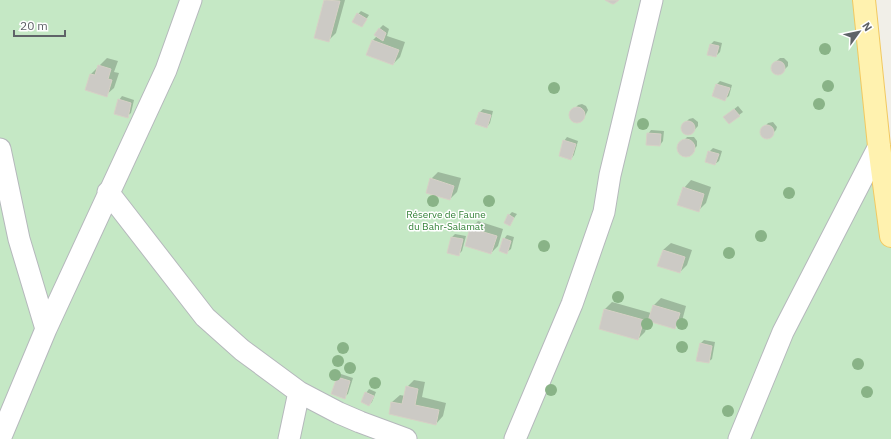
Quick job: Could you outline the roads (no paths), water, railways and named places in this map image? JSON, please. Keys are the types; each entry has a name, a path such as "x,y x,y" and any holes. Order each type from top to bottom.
{"main road":[{"path":"864,0 879,146 891,236"}],"street":[{"path":"0,439 46,329 108,192 166,70 191,0"},
{"path":"515,439 572,304 604,212 610,175 652,0"},
{"path":"739,439 783,332 879,146"},
{"path":"0,149 19,239 46,329"},
{"path":"108,192 205,317 242,350 299,392 339,413 406,439"},
{"path":"289,439 299,392"}],"park label":[{"name":"Réserve de Faune du Bahr-Salamat","path":"446,220"}]}
